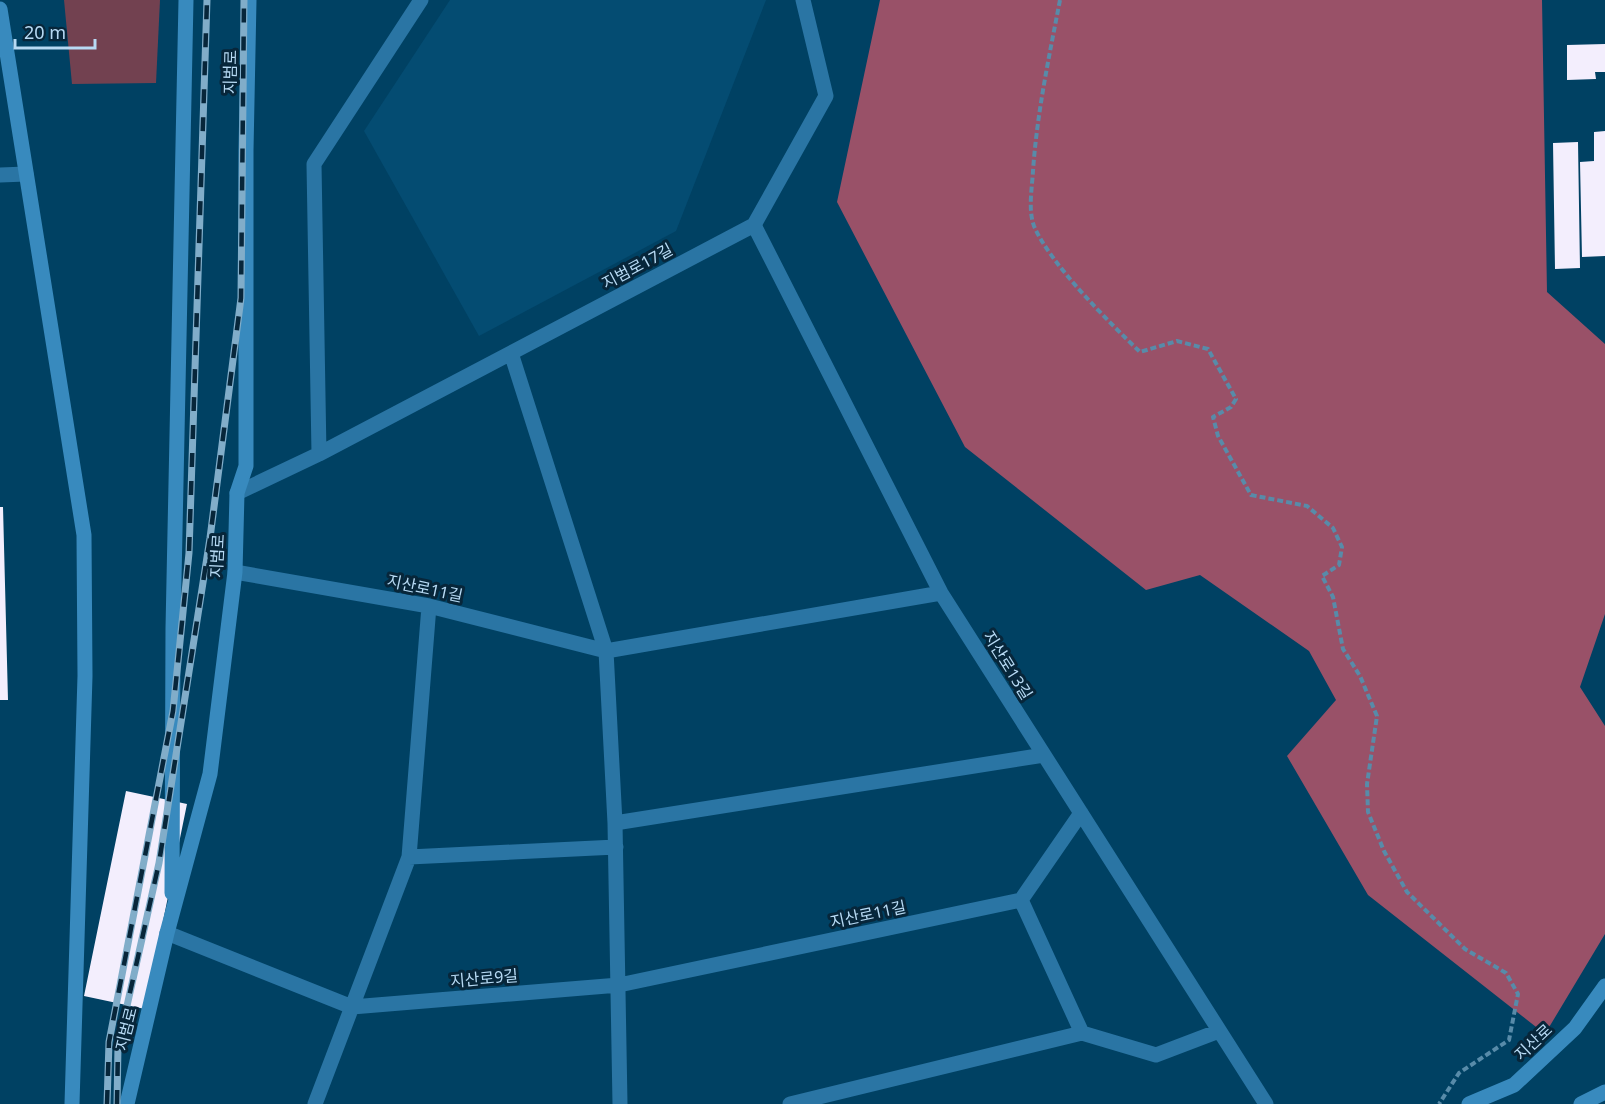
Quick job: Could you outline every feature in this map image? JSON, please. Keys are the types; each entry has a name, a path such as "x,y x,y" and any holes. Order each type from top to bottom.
{"main road":[{"path":"172,914 173,628 186,0"},
{"name":"지범로","path":"127,1104 167,933 210,774 235,572 237,493 246,466 246,150 249,0"},
{"path":"0,9 84,535 85,675 72,1104"},
{"name":"지산로","path":"1469,1104 1514,1085 1575,1028 1605,986"},
{"path":"1581,1104 1605,1092"}],"street":[{"path":"320,454 314,164 421,0"},
{"path":"754,225 826,96 803,0"},
{"path":"0,175 26,174"},
{"name":"지범로17길","path":"237,493 320,454 754,225"},
{"name":"지산로13길","path":"754,225 941,593 1266,1104"},
{"path":"511,353 606,651 616,847 620,1104"},
{"name":"지산로11길","path":"235,572 429,606 606,651 941,593"},
{"path":"315,1104 409,857 429,606"},
{"path":"615,823 1044,754"},
{"path":"1081,813 1021,900 1082,1033"},
{"path":"409,857 616,847"},
{"name":"지산로11길","path":"619,985 1021,900"},
{"path":"167,933 352,1008"},
{"name":"지산로9길","path":"352,1008 619,985"},
{"path":"790,1104 1082,1033 1156,1055 1219,1031"}],"path":[{"path":"1060,0 1037,116 1032,190 1033,224 1057,261 1106,319 1140,351 1177,341 1208,349 1236,399 1231,407 1213,417 1218,436 1251,495 1307,506 1333,528 1342,547 1339,565 1322,576 1333,597 1343,649 1360,676 1377,716 1367,784 1368,813 1383,851 1407,892 1465,949 1506,973 1518,994 1509,1040 1459,1073 1439,1104"}],"shaded area":[{"path":"64,0 160,0 156,83 72,84"},
{"path":"450,0 766,0 676,231 479,336 364,131"},
{"path":"880,0 1542,0 1547,292 1605,344 1605,614 1580,687 1605,726 1605,934 1545,1034 1368,895 1287,756 1336,700 1309,651 1200,575 1146,590 965,447 837,202"}],"building":[{"path":"1605,44 1605,72 1595,72 1596,79 1567,80 1567,45"},
{"path":"1605,131 1605,256 1582,257 1580,162 1594,161 1594,132"},
{"path":"1578,142 1580,268 1555,269 1553,143"},
{"path":"0,507 3,507 8,700 0,700"},
{"path":"126,791 187,804 145,1009 84,996"}],"railway":[{"path":"107,1104 109,1042 173,711 189,553 207,0"},
{"path":"117,1104 118,1046 159,863 210,538 241,298 244,0"}]}
